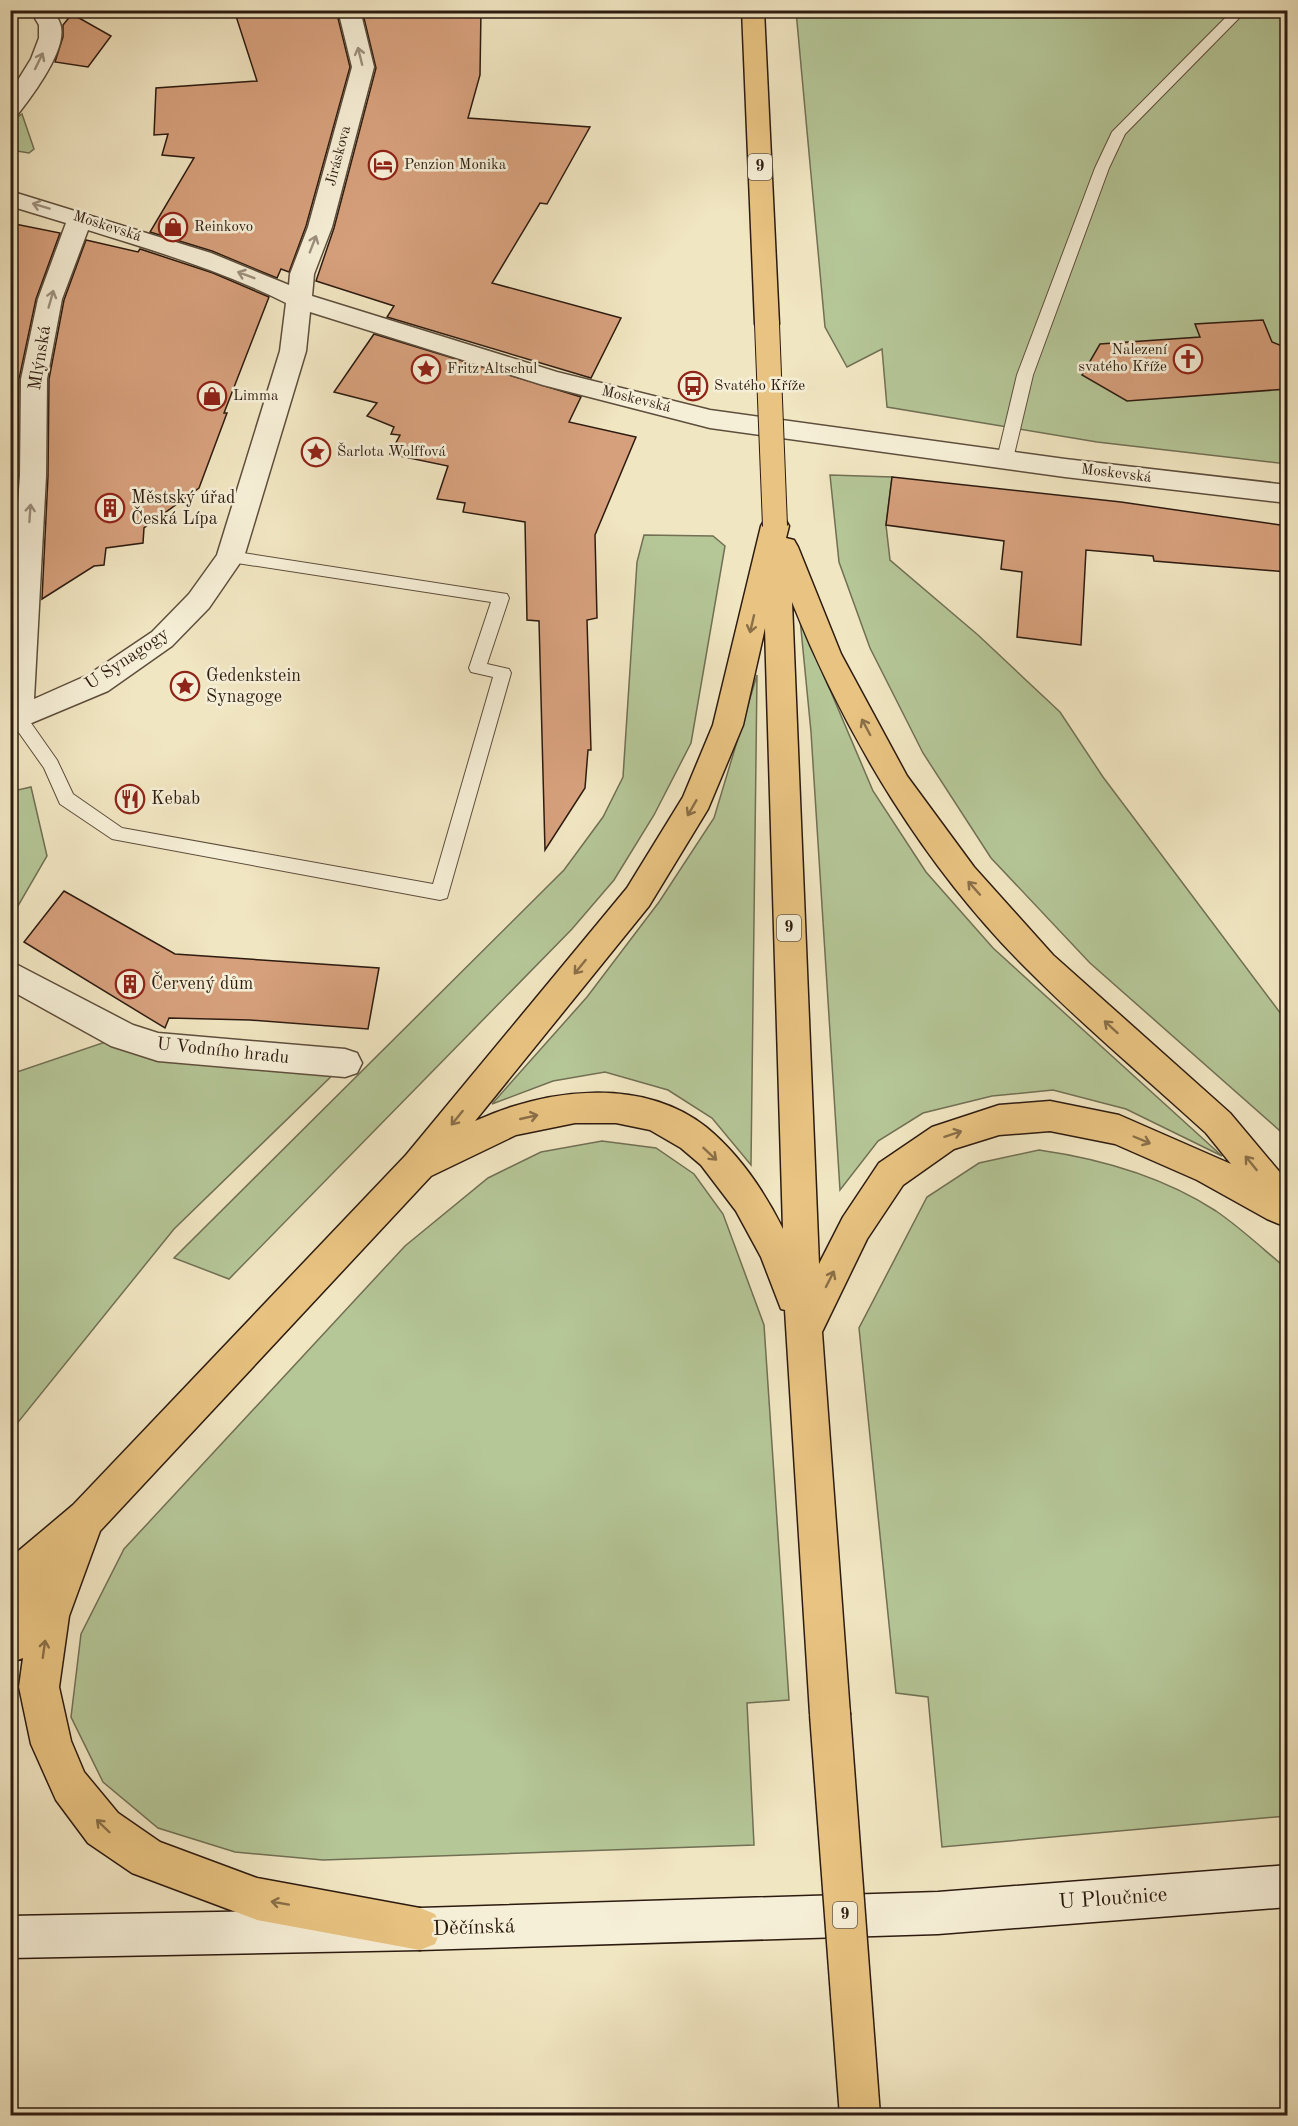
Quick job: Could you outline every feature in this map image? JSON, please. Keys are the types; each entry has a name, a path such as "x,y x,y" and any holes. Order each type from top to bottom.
{"main road":[{"name":"9","path":"753,10 775,526 804,1331 860,2115"},
{"path":"10,1584 86,1518 418,1166 638,897 696,801 728,724 775,526"},
{"path":"775,526 827,654 891,774 963,876 1042,964 1218,1123 1287,1210"},
{"path":"418,1166 515,1120 557,1110 592,1108 626,1110 674,1124 697,1141 721,1164 744,1194 769,1236 790,1282 804,1331"},
{"path":"804,1331 855,1228 891,1174 944,1137 999,1120 1050,1116 1119,1130 1209,1169 1287,1210"},
{"path":"10,1644 86,1518"},
{"path":"86,1518 49,1616 39,1687 51,1744 70,1786 103,1828 147,1858 256,1899 420,1929"}],"street":[{"path":"10,109 42,58 51,31 46,15 40,10"},
{"name":"Jiráskova","path":"299,300 302,274 320,227 363,67 349,10"},
{"name":"Moskevská","path":"10,198 202,258 262,281 299,300 552,379 710,419 1287,494"},
{"name":"Mlýnská","path":"14,720 33,476 34,379 50,299 80,219"},
{"name":"U Synagogy","path":"14,720 98,683 162,639 199,601 230,557 293,351 299,300"},
{"name":"U Vodního hradu","path":"10,974 123,1036 158,1047 345,1063"},
{"name":"U Ploučnice","path":"938,1913 1287,1886"},
{"name":"Děčínská","path":"10,1937 420,1929 938,1913"}],"lane":[{"path":"1005,459 1025,375 1102,168 1119,132 1241,10"},
{"path":"14,720 51,765 66,800 118,834 440,892 503,673 477,668 501,598 230,557"}],"green space":[{"path":"796,11 1287,11 1287,464 1097,442 887,407 882,349 847,367 825,327"},
{"path":"22,114 34,149 29,153 17,151 12,153 11,122"},
{"path":"830,475 892,477 886,525 890,560 978,635 1060,712 1103,777 1287,1022 1287,1137 1090,963 991,858 923,753 870,648 839,562"},
{"path":"644,535 713,536 725,546 691,743 654,815 614,880 572,929 229,1279 174,1258 564,870 603,817 623,777 637,562"},
{"path":"800,619 873,791 926,872 993,948 1222,1156 1126,1109 1053,1090 992,1096 923,1113 878,1141 840,1190 811,732"},
{"path":"757,675 751,1165 712,1118 668,1090 605,1072 553,1081 492,1104 587,997 659,902 714,818"},
{"path":"11,777 18,790 31,787 47,856 11,918"},
{"path":"123,1036 345,1063 174,1229 11,1431 11,1074"},
{"path":"602,1141 656,1148 694,1174 723,1214 764,1325 789,1700 747,1703 754,1845 323,1860 235,1852 158,1828 103,1782 71,1717 81,1634 124,1549 405,1246 488,1178 541,1152"},
{"path":"1039,1150 1108,1164 1174,1188 1216,1211 1287,1269 1287,1816 942,1847 928,1697 896,1693 859,1328 927,1197 979,1163"}],"building":[{"path":"234,10 336,10 350,67 306,226 289,272 281,269 277,278 212,251 150,232 194,158 162,155 168,134 154,135 156,88 257,81"},
{"path":"362,10 481,10 480,75 468,118 590,127 547,204 540,203 492,283 621,318 591,378 387,317 394,306 316,281 334,228 376,68"},
{"path":"72,14 111,36 88,67 55,62 63,37 63,25"},
{"path":"10,223 60,233 36,299 19,379 18,476 10,575"},
{"path":"86,240 138,252 140,249 213,273 269,297 224,413 227,413 199,488 144,528 143,543 106,548 104,565 94,566 42,599 48,476 49,379 64,300"},
{"name":"Nalezení svatého Kříže","path":"1263,320 1272,342 1287,348 1287,389 1127,401 1082,375 1100,344 1200,337 1195,324"},
{"path":"374,334 581,397 569,422 636,437 595,535 597,618 587,620 591,750 588,750 585,788 545,850 539,621 527,620 525,522 463,512 465,503 437,499 448,466 390,454 400,435 391,434 394,427 367,416 377,403 334,392"},
{"path":"892,477 1121,502 1287,526 1287,572 1154,561 1153,556 1086,550 1081,645 1017,637 1022,572 1001,569 1004,541 886,525"},
{"path":"64,891 175,954 379,968 368,1029 250,1020 169,1018 165,1028 24,942"}],"place":[{"name":"Penzion Monika","path":"383,165"},
{"name":"Reinkovo","path":"173,227"},
{"name":"Nalezení svatého Kříže","path":"1188,359"},
{"name":"Fritz Altschul","path":"426,369"},
{"name":"Svatého Kříže","path":"693,386"},
{"name":"Limma","path":"212,396"},
{"name":"Šarlota Wolffová","path":"316,452"},
{"name":"Městský úřad Česká Lípa","path":"110,508"},
{"name":"Gedenkstein Synagoge","path":"185,686"},
{"name":"Kebab","path":"130,799"},
{"name":"Červený dům","path":"130,984"}]}
